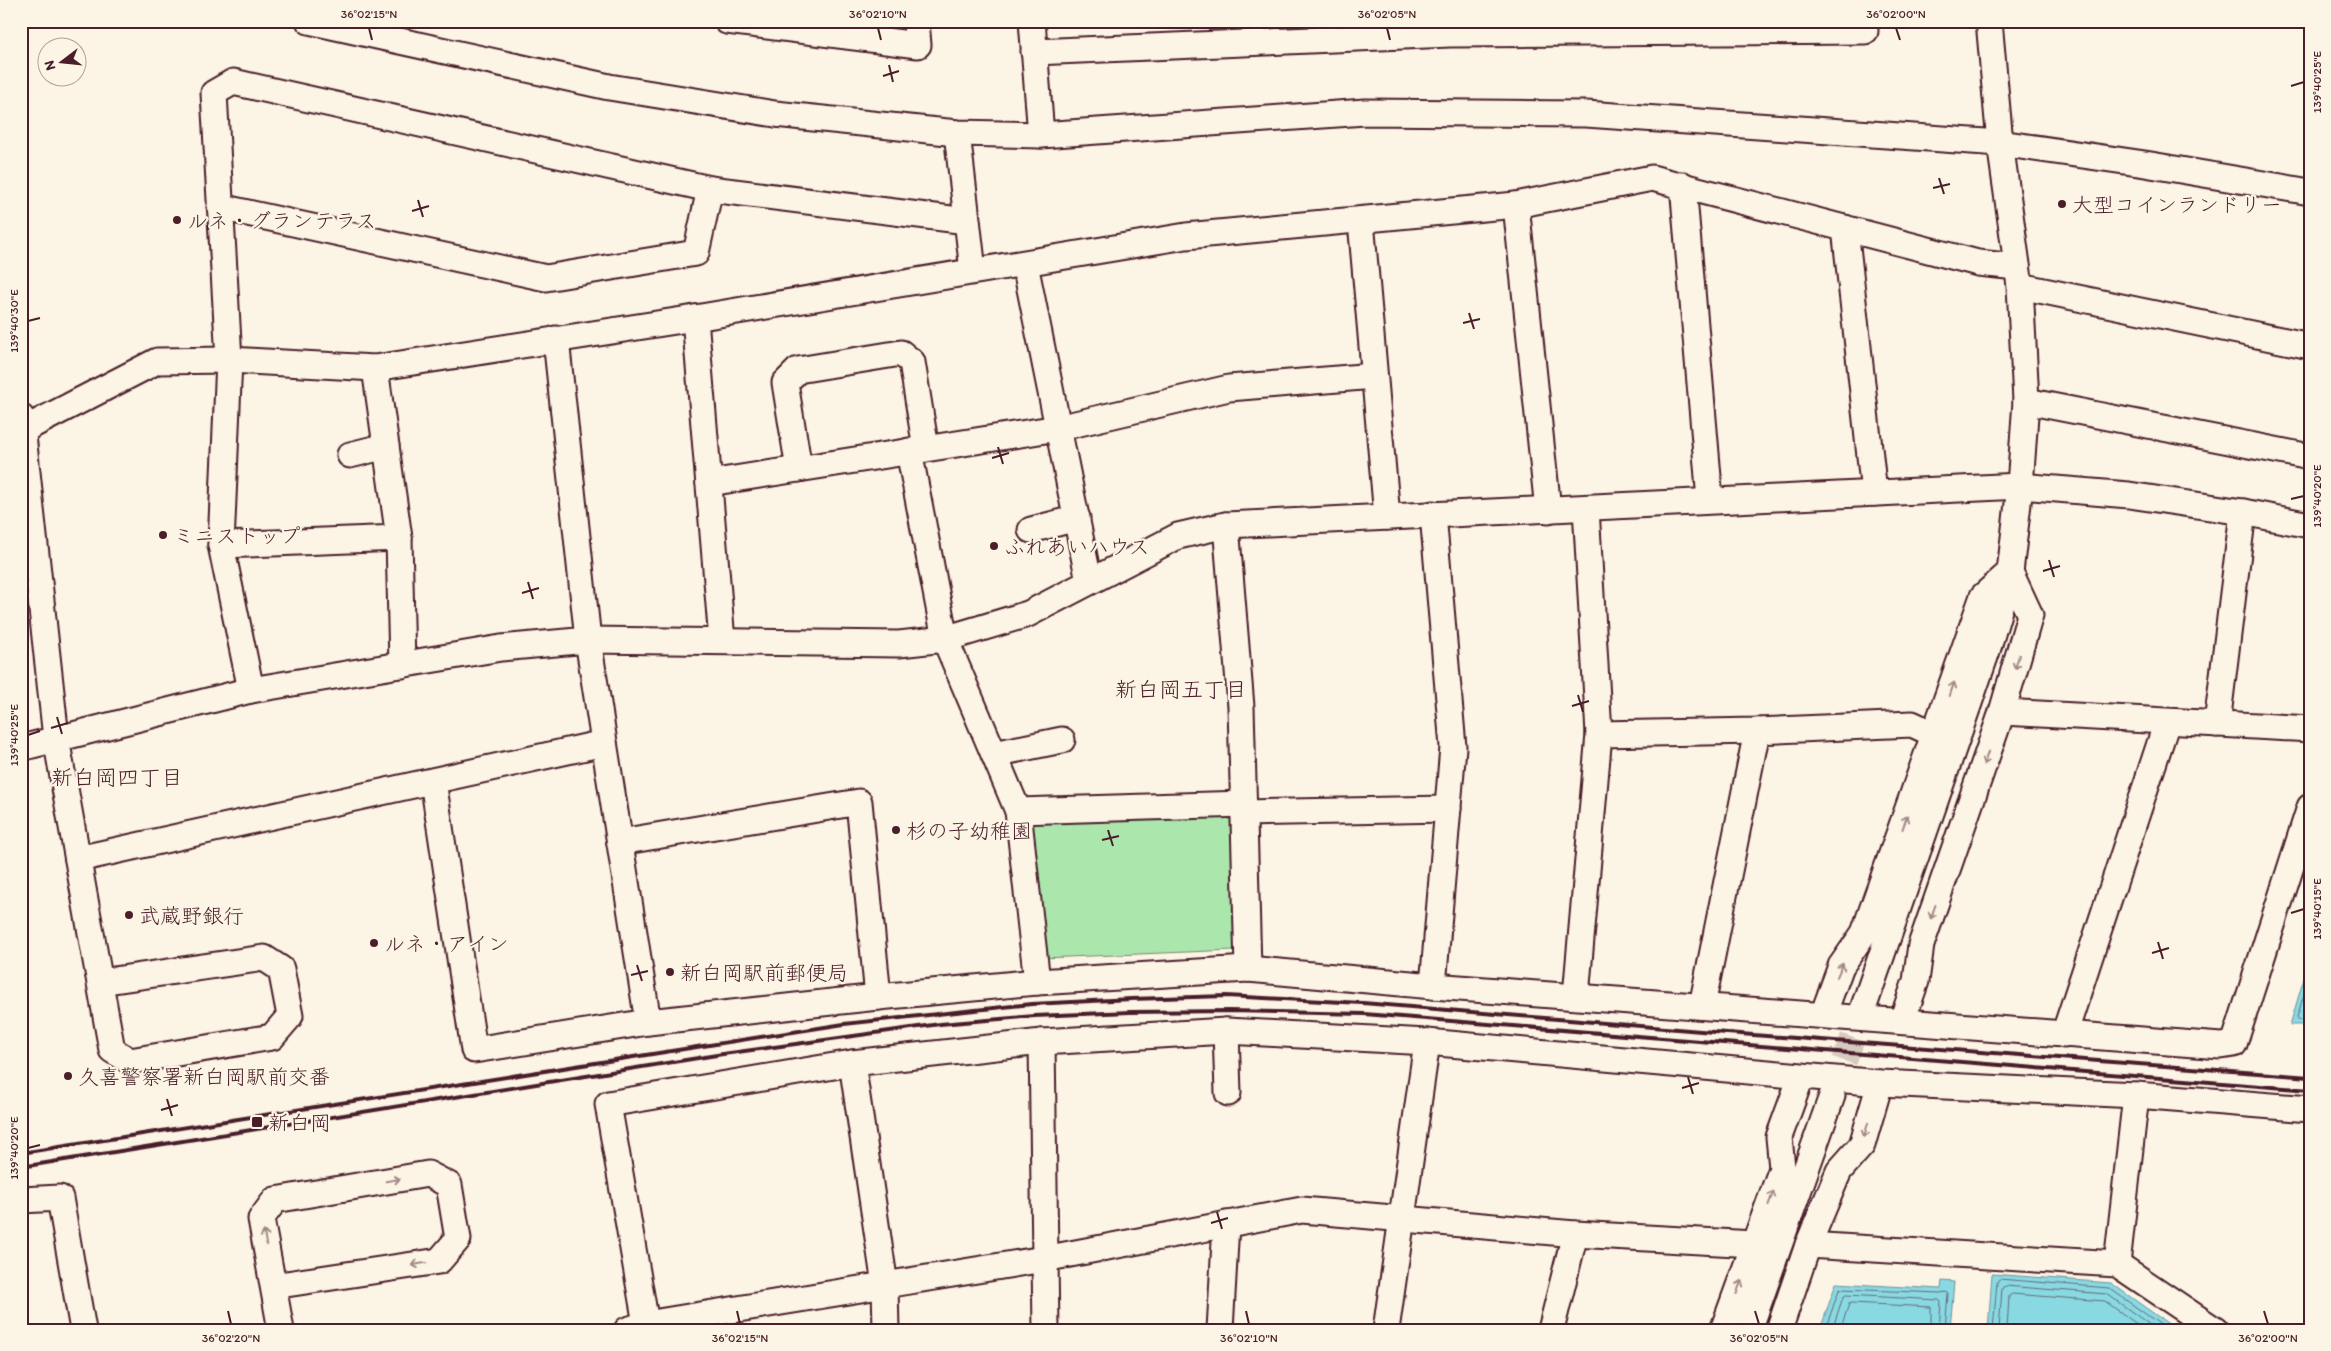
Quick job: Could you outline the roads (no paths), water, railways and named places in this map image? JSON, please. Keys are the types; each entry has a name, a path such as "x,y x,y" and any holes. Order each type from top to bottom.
{"street":[{"path":"309,21 608,87 775,114 957,134 1041,135 1365,112 1586,114 2000,144 2145,164 2310,192"},
{"path":"727,21 918,45 916,21"},
{"path":"1032,21 1041,135"},
{"path":"1034,52 1450,34 1865,31 1864,21"},
{"path":"1863,1009 1987,651 2010,572 2020,486 2026,401 2019,277 2000,144 1989,21"},
{"path":"251,690 221,545 229,360 214,93 233,82 710,189 967,221"},
{"path":"957,134 973,271"},
{"path":"100,982 264,958 281,970 290,1016 272,1037 130,1061 112,1050 56,738 22,426 157,361 229,360 375,368 695,318 1186,236 1516,205 1652,178 1978,263 2019,277 2310,346"},
{"path":"1683,185 1710,500"},
{"path":"220,207 546,278 696,253 710,189"},
{"path":"1516,205 1548,510"},
{"path":"1361,221 1386,517"},
{"path":"1845,228 1874,493"},
{"path":"1025,264 1089,581"},
{"path":"695,318 722,641"},
{"path":"556,339 588,640 648,1022"},
{"path":"799,469 785,383 798,370 901,352 912,362 917,450 945,638 1018,811 1037,982"},
{"path":"375,368 400,538 402,665"},
{"path":"709,483 1058,428 1230,388 1374,376"},
{"path":"2026,401 2310,457"},
{"path":"350,455 386,446"},
{"path":"21,748 251,690 501,648 588,640 899,644 945,638 1028,614 1178,536 1226,525 2020,486 2129,495 2243,512 2310,525"},
{"path":"1576,996 1599,734 1586,508"},
{"path":"2217,724 2243,512"},
{"path":"1433,514 1453,747 1433,986"},
{"path":"1031,530 1076,518"},
{"path":"1226,525 1241,707 1248,969"},
{"path":"221,545 400,538"},
{"path":"1902,1021 1916,981 1921,945 2002,712 2030,615 2010,572"},
{"path":"1823,1015 1841,966 1864,933 1984,596 2010,572"},
{"path":"2002,712 2310,729"},
{"path":"2064,1035 2167,722"},
{"path":"1599,734 1757,731 1912,724 1936,735"},
{"path":"1702,1006 1757,731"},
{"path":"994,754 1062,740"},
{"path":"78,859 604,743"},
{"path":"433,781 474,1050 648,1022 878,997 1037,982 1248,969 1433,986 2221,1046 2234,1044 2310,807"},
{"path":"620,842 859,802 878,997"},
{"path":"1018,811 1448,808"},
{"path":"1226,1031 1228,1093"},
{"path":"1754,1244 1575,1234 1302,1210 1044,1260 636,1327 608,1104 852,1063 1042,1042 1226,1031 1427,1042 1880,1083 2136,1095 2310,1109"},
{"path":"1042,1042 1046,1330"},
{"path":"1386,1330 1427,1042"},
{"path":"852,1063 886,1285 886,1330"},
{"path":"1723,1330 1782,1168 1779,1137 1801,1077"},
{"path":"1779,1330 1808,1245 1839,1171 1862,1145 1880,1083"},
{"path":"2118,1264 2136,1095"},
{"path":"1749,1330 1832,1096"},
{"path":"274,1286 439,1261 458,1239 449,1185 428,1174 275,1200 262,1219 281,1330"},
{"path":"21,1200 60,1198 83,1330"},
{"path":"1220,1330 1226,1224"},
{"path":"1551,1330 1575,1234"},
{"path":"1808,1245 2118,1264 2215,1330"}],"water":[{"path":"2310,958 2310,1025 2290,1025"},
{"path":"1992,1274 2111,1283 2177,1330 1988,1330"},
{"path":"1942,1281 1954,1282 1950,1330 1820,1330 1836,1283 1941,1289"}],"tunnel":[{"path":"1832,1096 1863,1009"}],"railway":[{"path":"21,1153 844,1024 1032,1004 1131,999 1226,996 1363,1003 1701,1031 2310,1077"},
{"path":"21,1167 723,1054 940,1024 1035,1016 1130,1012 1229,1011 1364,1014 2310,1090"}],"place":[{"name":"大型コインランドリー","path":"2062,204"},
{"name":"ルネ・グランテラス","path":"177,220"},
{"name":"ミニストップ","path":"163,535"},
{"name":"ふれあいハウス","path":"994,546"},
{"name":"杉の子幼稚園","path":"896,830"},
{"name":"武蔵野銀行","path":"129,915"},
{"name":"ルネ・アイン","path":"374,943"},
{"name":"新白岡駅前郵便局","path":"670,972"},
{"name":"久喜警察署新白岡駅前交番","path":"68,1076"},
{"name":"新白岡","path":"257,1122"}],"district":[{"name":"新白岡五丁目","path":"1181,689"},
{"name":"新白岡四丁目","path":"117,777"}]}
